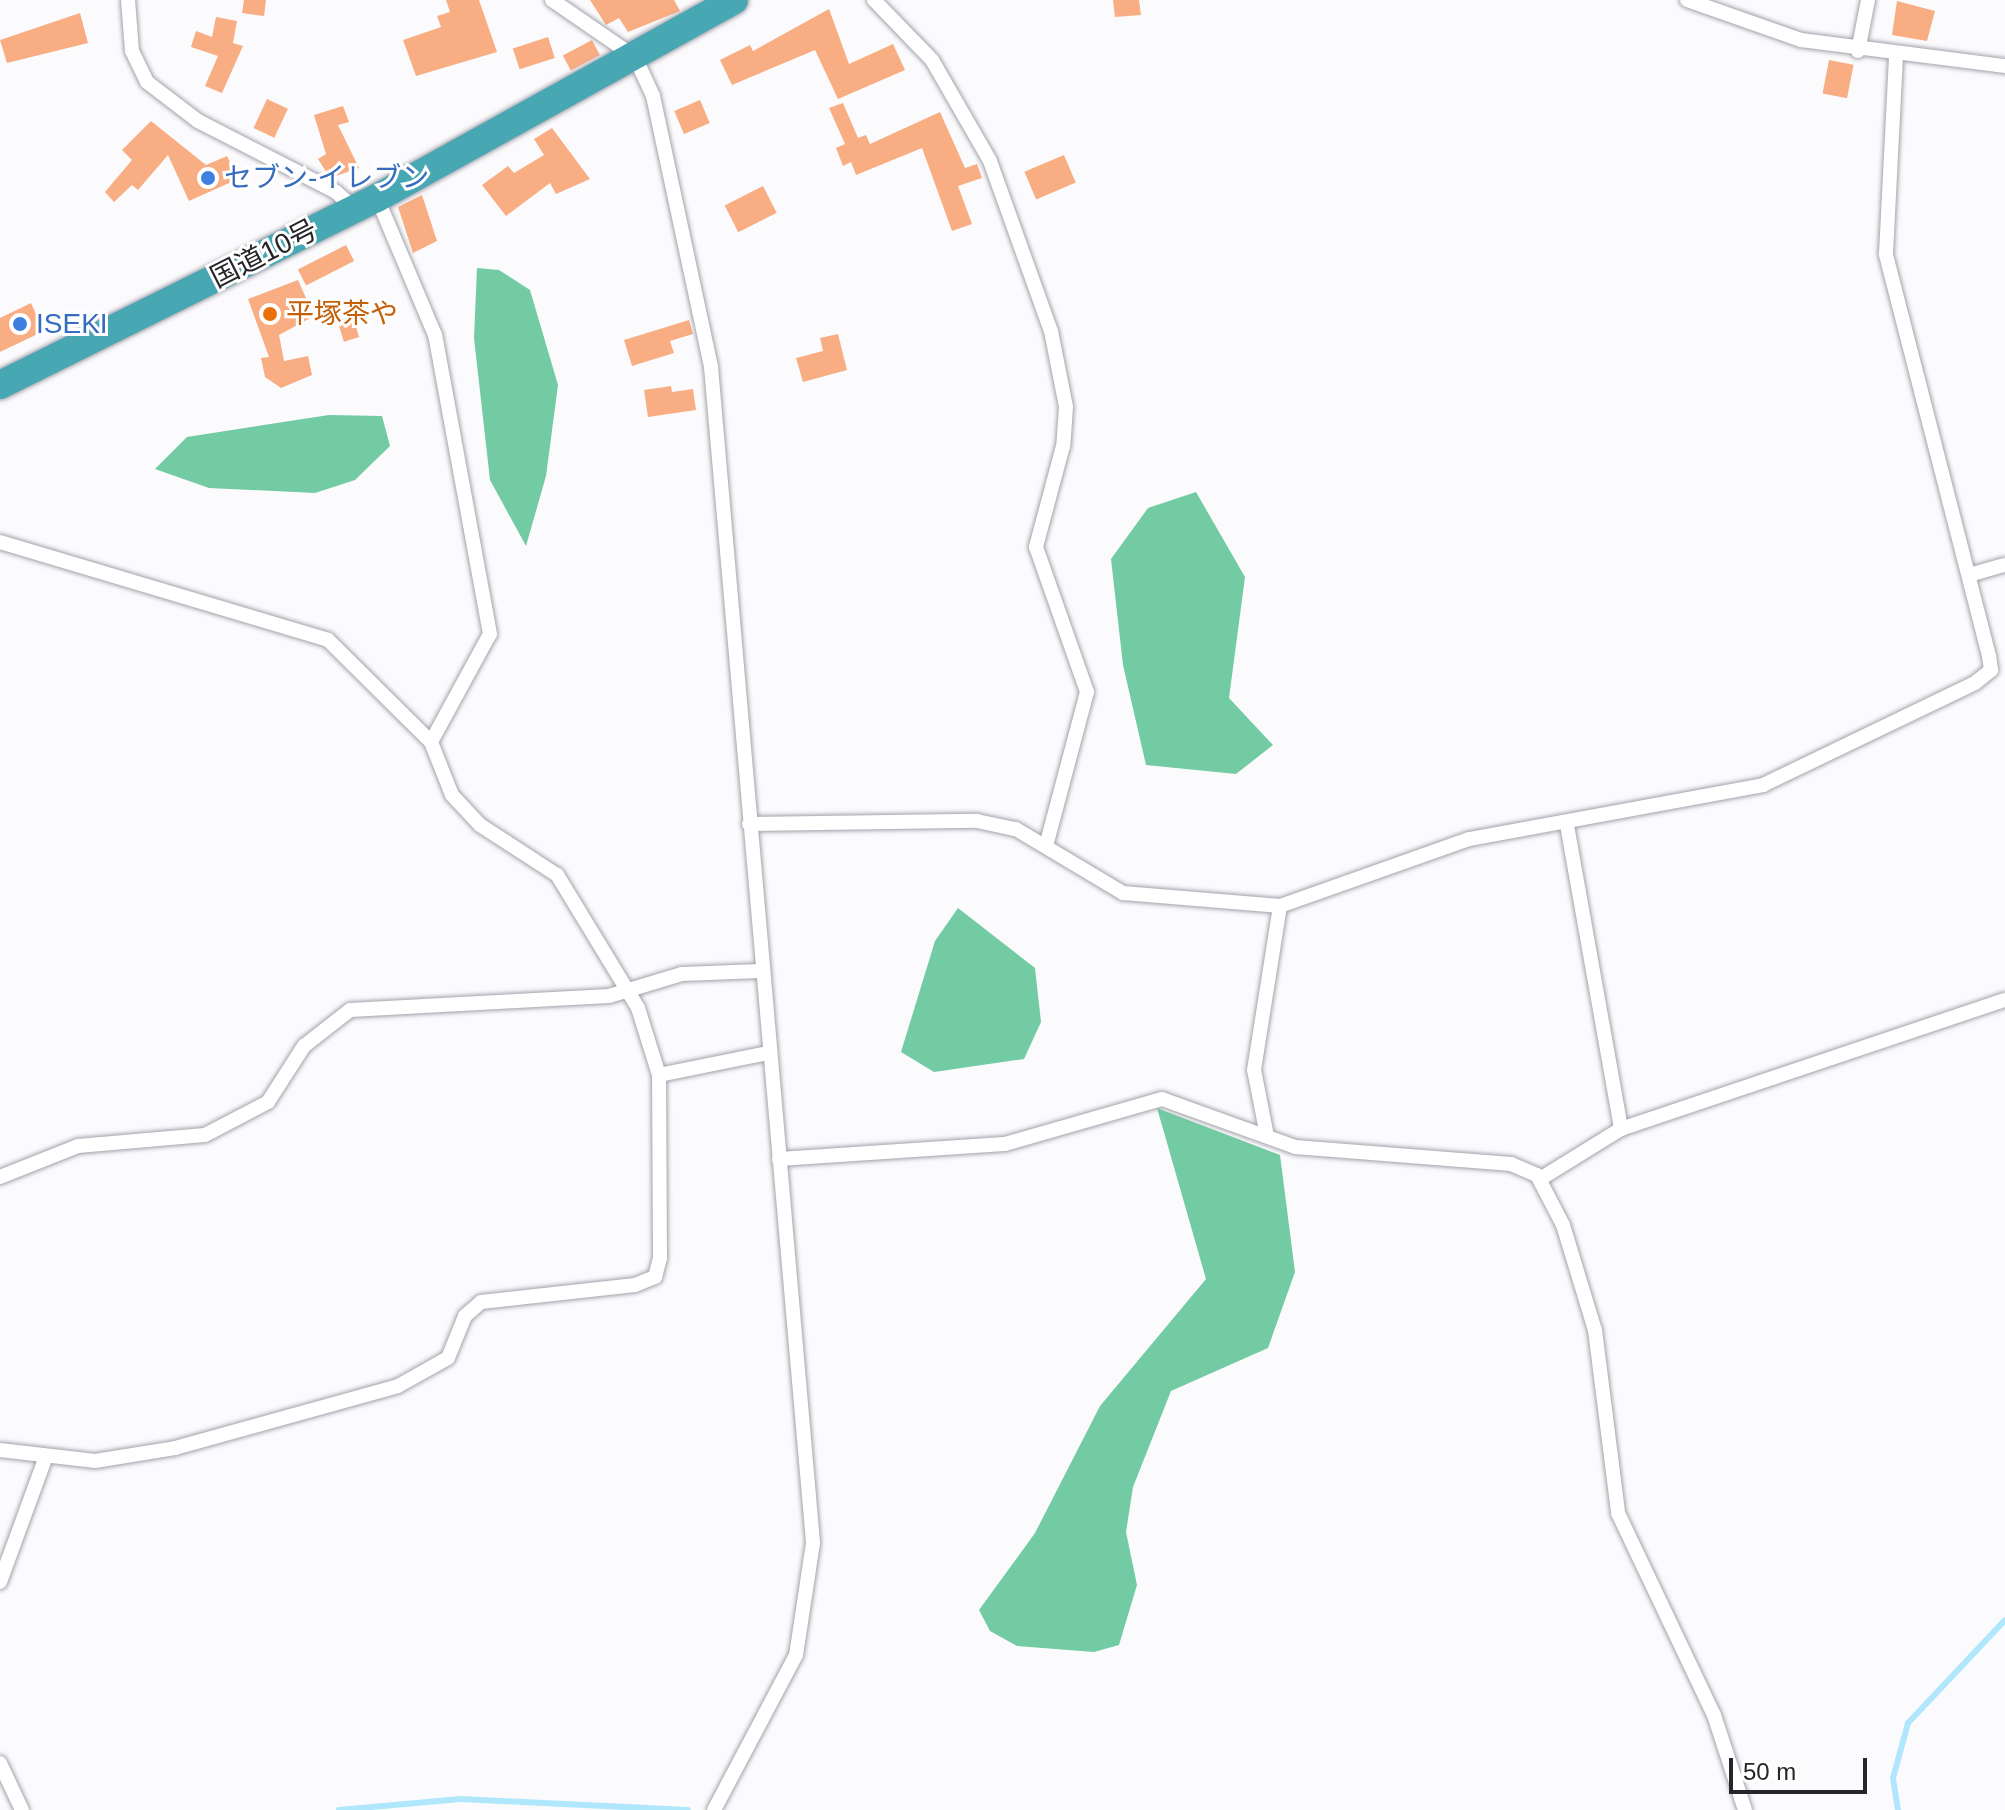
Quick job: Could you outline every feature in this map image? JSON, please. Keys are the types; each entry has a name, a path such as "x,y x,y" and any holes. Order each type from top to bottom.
{"highway":[{"name":"国道10号","path":"0,385 365,203 635,57 704,7 734,0"}],"street":[{"path":"128,0 132,51 147,82 198,121 336,192 365,203 435,335 490,634 431,742"},
{"path":"552,0 635,57 653,96 702,297 812,1567 790,1670 714,1810"},
{"path":"874,0 932,60 990,161 1051,331 1064,433 1036,547 1087,692 1046,846"},
{"path":"1687,0 1801,40 1896,56 2005,66"},
{"path":"1858,51 1868,0"},
{"path":"749,824 943,816 1016,829 1123,893 1280,906 1469,839 1567,825 1763,785 1975,683 1991,670 1969,575 1890,281 1896,56"},
{"path":"0,542 328,640 431,742 452,795 480,825 557,875 627,990 659,1075 664,1211 655,1277 481,1302 465,1316 448,1358 398,1386 175,1448 95,1461 45,1459 0,1450"},
{"path":"1969,575 2005,565"},
{"path":"1567,825 1621,1129"},
{"path":"1267,1136 1254,1060 1280,906"},
{"path":"0,1177 78,1146 205,1135 268,1102 304,1046 350,1010 487,1007 627,990 682,974 760,971"},
{"path":"1540,1179 1621,1129 2005,1000"},
{"path":"659,1075 768,1053"},
{"path":"779,1159 1005,1144 1162,1099 1295,1147 1511,1164 1540,1179 1581,1273 1595,1330 1618,1513 1714,1715 1745,1810"},
{"path":"0,1582 45,1459"},
{"path":"0,1763 22,1810"}],"green space":[{"path":"477,268 499,270 530,290 558,385 546,476 526,546 490,480 474,338"},
{"path":"329,415 382,416 390,446 355,480 315,493 209,488 155,469 187,437"},
{"path":"1196,492 1245,577 1229,698 1273,745 1236,774 1146,765 1123,665 1111,559 1148,508"},
{"path":"958,908 1035,968 1041,1022 1024,1059 934,1072 901,1052 935,941"},
{"path":"1157,1108 1280,1155 1295,1272 1268,1348 1171,1391 1133,1487 1126,1532 1137,1585 1119,1645 1094,1652 1017,1646 990,1631 979,1610 1035,1533 1100,1406 1206,1279"}],"building":[{"path":"244,0 266,0 264,16 242,13"},
{"path":"446,0 479,0 497,52 416,76 403,40 441,27 437,16 450,12"},
{"path":"590,0 674,0 680,11 628,32 619,18 606,25"},
{"path":"1113,0 1139,0 1141,15 1115,17"},
{"path":"1897,1 1935,11 1927,41 1892,35"},
{"path":"829,9 849,64 893,44 905,70 838,99 815,50 732,85 720,60 750,45 753,51"},
{"path":"80,13 88,43 7,63 0,40"},
{"path":"216,17 237,21 233,43 243,46 222,93 205,86 218,56 191,47 196,31 212,37"},
{"path":"548,37 555,58 520,69 513,48"},
{"path":"592,40 600,55 571,71 563,55"},
{"path":"1829,60 1854,65 1847,98 1823,93"},
{"path":"267,99 288,109 274,138 253,128"},
{"path":"700,100 710,123 684,134 674,111"},
{"path":"843,103 858,138 866,135 870,144 940,112 965,168 977,164 982,178 958,186 972,224 952,231 922,148 856,175 851,162 843,166 836,148 845,144 829,108"},
{"path":"343,106 349,122 338,125 359,168 330,178 318,159 326,154 314,115"},
{"path":"151,121 206,165 227,156 238,179 189,201 168,155 138,190 132,185 114,202 105,192 132,160 122,150"},
{"path":"552,128 590,179 556,194 550,183 506,216 482,185 508,166 514,173 544,155 534,139"},
{"path":"1064,155 1076,183 1036,199 1024,172"},
{"path":"763,186 777,213 738,232 725,206"},
{"path":"422,195 437,241 413,253 398,207"},
{"path":"346,245 354,261 306,286 298,270"},
{"path":"298,280 314,316 279,335 284,361 308,356 312,375 281,388 265,377 261,358 269,357 248,299"},
{"name":"ISEKI","path":"31,303 44,331 0,352 0,318"},
{"path":"353,317 359,337 344,342 338,322"},
{"path":"689,320 693,334 670,341 674,353 632,366 624,340"},
{"path":"838,334 847,370 803,382 796,358 823,351 820,338"},
{"path":"671,386 672,392 693,389 696,410 648,417 644,390"}],"waterway":[{"path":"1898,1810 1893,1778 1908,1723 2005,1620"},
{"path":"339,1810 461,1799 688,1810"}],"place":[{"name":"セブン-イレブン","path":"208,178"},
{"name":"平塚茶や","path":"270,314"},
{"name":"ISEKI","path":"20,324"}]}
